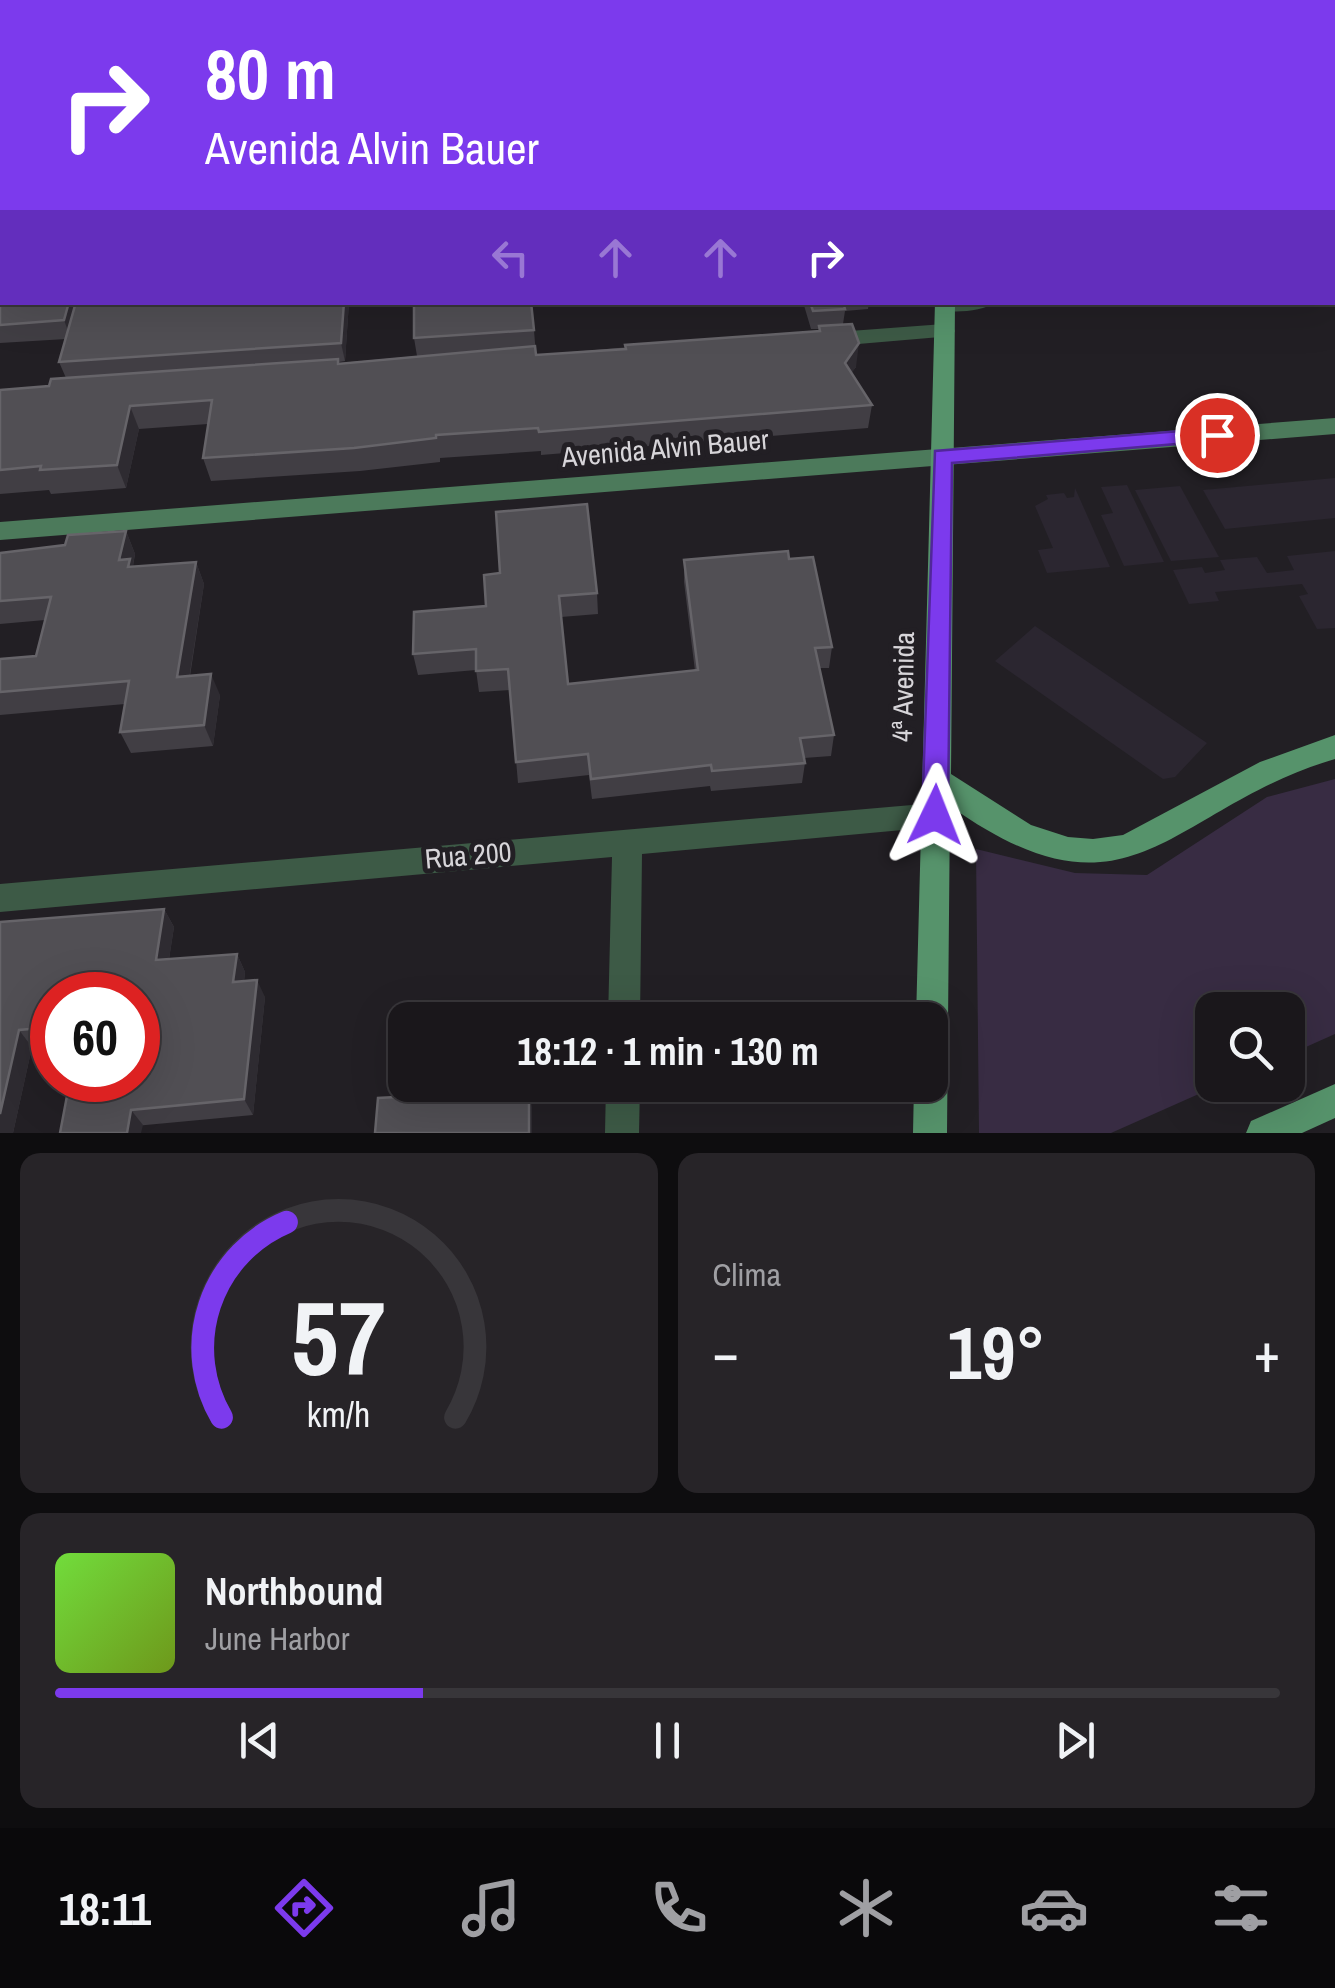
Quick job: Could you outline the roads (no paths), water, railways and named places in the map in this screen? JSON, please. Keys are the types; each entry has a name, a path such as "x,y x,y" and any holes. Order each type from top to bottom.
{"main road":[{"name":"4ª Avenida","path":"930,1133 945,305"},
{"name":"Avenida Alvin Bauer","path":"0,531 1335,426"},
{"path":"936,779 993,819 1037,842 1080,851 1120,849 1273,769 1335,747"},
{"path":"1263,1133 1335,1101"}],"street":[{"path":"806,341 944,332"},
{"name":"Rua 200","path":"0,898 935,815"},
{"path":"624,1002 627,840"},
{"path":"622,1133 623,1102"}]}
